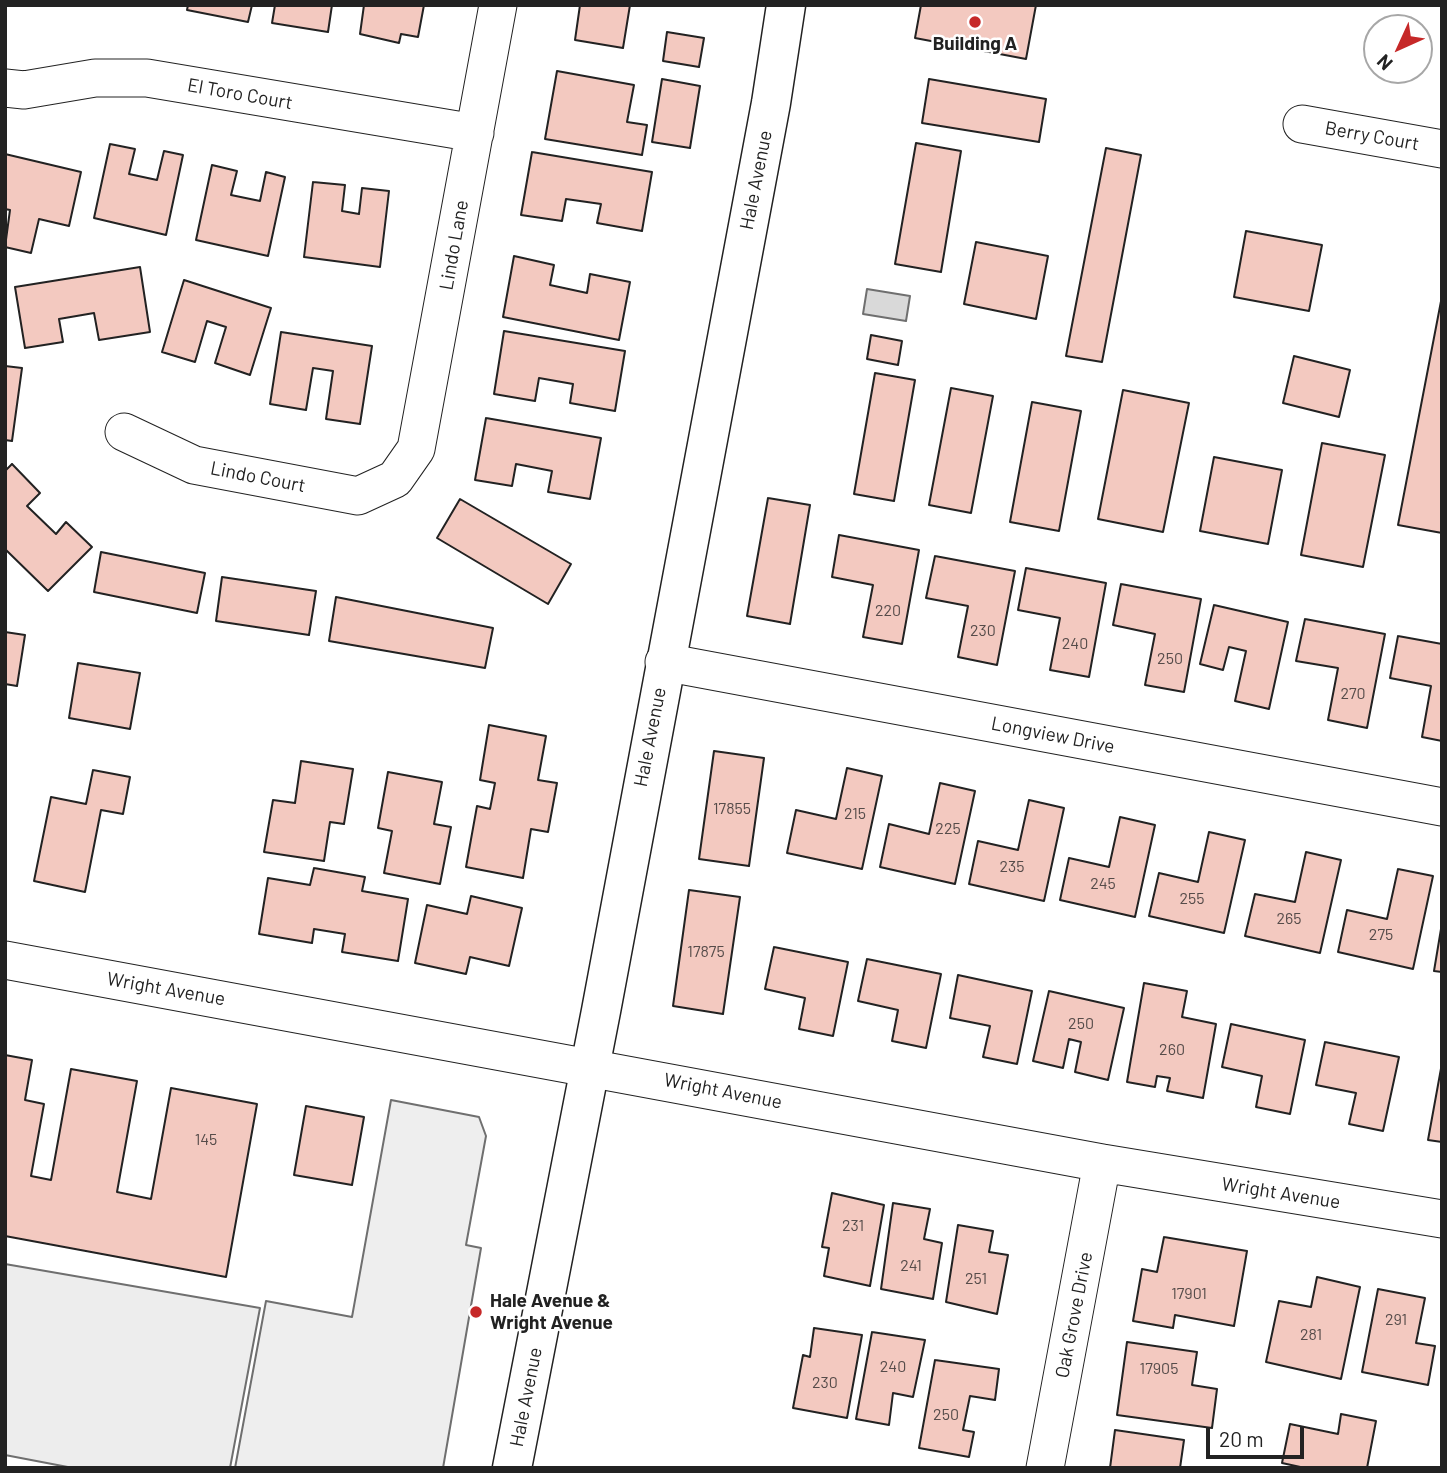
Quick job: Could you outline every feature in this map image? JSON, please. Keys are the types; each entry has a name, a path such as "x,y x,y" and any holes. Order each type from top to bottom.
{"main road":[{"name":"Hale Avenue","path":"512,1468 771,103 786,5"}],"street":[{"name":"Lindo Lane","path":"395,479 416,449 498,5"},
{"name":"El Toro Court","path":"5,88 24,90 95,78 147,78 475,133"},
{"name":"Berry Court","path":"1302,124 1442,149"},
{"name":"Lindo Court","path":"124,432 194,465 358,496 395,479"},
{"name":"Longview Drive","path":"664,662 1442,807"},
{"name":"Wright Avenue","path":"5,960 295,1012 525,1059 588,1067 1102,1163 1442,1219"},
{"name":"Oak Grove Drive","path":"1045,1468 1102,1163"}],"shaded area":[{"path":"867,289 910,296 906,321 863,314"},
{"path":"391,1100 479,1117 486,1136 466,1245 481,1248 443,1468 235,1468 266,1301 352,1317"},
{"path":"5,1264 260,1308 230,1468 73,1468 5,1455"}],"building":[{"path":"188,5 252,5 248,22 187,10"},
{"path":"275,5 332,5 328,32 272,23"},
{"path":"364,5 424,5 418,37 401,34 399,43 360,34"},
{"path":"580,5 630,5 623,48 575,40"},
{"name":"Building A","path":"921,5 1036,5 1026,59 915,38"},
{"path":"667,32 704,38 699,67 663,61"},
{"path":"557,71 634,85 627,122 647,125 642,155 545,139"},
{"path":"662,79 700,86 690,148 652,142"},
{"path":"929,79 1046,99 1039,142 922,123"},
{"path":"916,143 961,151 941,272 895,264"},
{"path":"110,144 135,149 129,174 157,180 164,151 183,155 166,235 94,218"},
{"path":"1106,148 1141,155 1102,362 1066,356"},
{"path":"532,152 652,172 642,231 597,223 601,204 566,199 562,221 521,215"},
{"path":"5,154 81,172 69,226 39,219 31,253 5,247 10,210 5,209"},
{"path":"212,165 237,171 231,195 260,201 266,172 285,177 268,256 196,240"},
{"path":"313,182 345,185 342,211 359,214 362,188 389,191 380,267 304,257"},
{"path":"1246,231 1322,245 1309,311 1234,297"},
{"path":"976,242 1048,256 1036,319 964,304"},
{"path":"514,256 554,265 550,285 587,293 590,274 630,282 619,340 503,317"},
{"path":"140,267 150,332 99,340 94,313 59,319 63,342 25,348 15,287"},
{"path":"184,280 271,308 250,375 215,363 226,327 207,321 195,362 162,352"},
{"path":"1442,296 1442,533 1398,525"},
{"path":"504,331 625,351 615,411 570,403 573,384 539,378 535,401 494,394"},
{"path":"281,332 372,346 360,424 326,419 333,371 313,368 306,410 270,404"},
{"path":"871,335 902,341 898,365 867,359"},
{"path":"1294,356 1350,370 1339,417 1283,403"},
{"path":"5,366 22,368 12,441 5,440"},
{"path":"875,373 915,380 894,501 854,494"},
{"path":"951,388 993,396 971,513 929,505"},
{"path":"1123,390 1189,403 1163,532 1098,519"},
{"path":"1032,402 1081,411 1059,531 1010,522"},
{"path":"486,418 601,438 590,499 548,492 552,471 516,464 512,486 475,480"},
{"path":"1322,443 1385,455 1363,567 1301,555"},
{"path":"1214,457 1282,470 1268,544 1200,531"},
{"path":"12,464 40,493 27,506 56,534 66,522 92,547 48,591 5,549 5,471"},
{"path":"768,498 810,505 790,624 747,616"},
{"path":"460,499 571,564 548,604 437,538"},
{"path":"839,535 919,550 902,644 863,637 873,585 832,577"},
{"path":"101,552 205,573 197,613 94,592"},
{"path":"935,556 1015,571 997,665 958,657 968,606 926,598"},
{"path":"1026,568 1106,583 1089,677 1050,670 1060,618 1018,610"},
{"path":"222,577 316,591 309,635 216,621"},
{"path":"1121,584 1201,599 1184,692 1145,685 1155,634 1113,625"},
{"path":"336,597 493,628 485,668 329,641"},
{"path":"1214,605 1288,622 1269,709 1235,701 1246,651 1229,647 1223,670 1200,664"},
{"path":"1305,619 1385,634 1367,728 1328,720 1338,668 1296,661"},
{"path":"5,632 25,635 17,686 5,684"},
{"path":"1398,636 1442,644 1442,741 1422,737 1431,686 1390,678"},
{"path":"78,663 140,673 130,729 69,718"},
{"path":"489,725 546,736 538,780 557,783 548,832 531,829 523,878 466,867 477,806 490,809 495,783 480,780"},
{"path":"714,751 764,758 749,866 699,859"},
{"path":"301,761 353,769 344,824 330,822 324,861 264,852 273,800 295,803"},
{"path":"847,768 882,776 862,869 787,853 796,810 836,819"},
{"path":"93,770 130,777 123,814 101,810 85,892 34,881 51,797 86,804"},
{"path":"388,772 442,782 434,824 451,827 440,884 384,873 392,831 378,828"},
{"path":"940,783 975,791 955,884 880,867 889,824 929,834"},
{"path":"1029,800 1064,808 1044,901 969,884 978,841 1018,850"},
{"path":"1120,817 1155,825 1135,917 1060,900 1069,858 1109,867"},
{"path":"1209,832 1245,840 1224,933 1149,916 1159,873 1198,882"},
{"path":"1306,852 1341,860 1320,953 1245,936 1255,894 1295,902"},
{"path":"314,868 365,877 362,891 408,899 398,961 342,952 345,934 314,929 312,943 259,934 268,878 310,885"},
{"path":"1398,869 1433,876 1413,969 1338,952 1347,910 1387,919"},
{"path":"689,890 740,897 723,1014 673,1006"},
{"path":"471,896 522,908 509,966 470,957 466,974 415,963 427,905 467,914"},
{"path":"1442,923 1442,972 1434,971"},
{"path":"774,947 848,962 833,1036 799,1029 805,998 765,989"},
{"path":"867,959 941,974 926,1048 892,1041 898,1010 858,1001"},
{"path":"958,975 1032,991 1017,1064 983,1057 990,1026 950,1018"},
{"path":"1144,983 1187,991 1182,1017 1216,1024 1203,1098 1167,1091 1170,1078 1157,1076 1155,1087 1127,1082"},
{"path":"1049,991 1124,1008 1108,1080 1075,1072 1081,1042 1069,1039 1063,1068 1033,1061"},
{"path":"1231,1024 1305,1040 1290,1114 1256,1107 1262,1076 1222,1067"},
{"path":"1325,1042 1399,1057 1383,1131 1349,1124 1356,1093 1316,1085"},
{"path":"5,1055 32,1060 25,1100 44,1104 31,1176 51,1180 71,1069 137,1081 117,1192 151,1199 171,1088 257,1104 226,1277 5,1236"},
{"path":"1442,1063 1442,1142 1428,1140"},
{"path":"306,1106 364,1117 352,1185 294,1175"},
{"path":"832,1193 884,1205 870,1286 824,1276 829,1248 822,1247"},
{"path":"893,1203 930,1209 924,1239 942,1243 933,1299 881,1289"},
{"path":"958,1225 993,1231 989,1252 1008,1255 997,1314 946,1302"},
{"path":"1164,1237 1247,1251 1234,1326 1175,1315 1173,1328 1133,1321 1142,1269 1157,1272"},
{"path":"1317,1277 1360,1287 1341,1379 1266,1362 1279,1301 1311,1307"},
{"path":"1378,1289 1425,1298 1416,1343 1435,1346 1428,1385 1362,1372"},
{"path":"814,1328 862,1335 847,1418 793,1408 803,1355 810,1357"},
{"path":"872,1332 925,1340 913,1397 893,1393 889,1425 856,1419"},
{"path":"1127,1342 1197,1352 1192,1385 1217,1389 1212,1428 1117,1415"},
{"path":"935,1360 999,1369 995,1400 970,1396 963,1430 974,1432 969,1457 919,1448"},
{"path":"1341,1414 1376,1421 1367,1468 1305,1468 1282,1463 1290,1424 1338,1434"},
{"path":"1115,1430 1184,1440 1180,1468 1110,1468"}],"place":[{"name":"Building A","path":"975,22"},
{"name":"Hale Avenue & Wright Avenue","path":"476,1312"}]}
